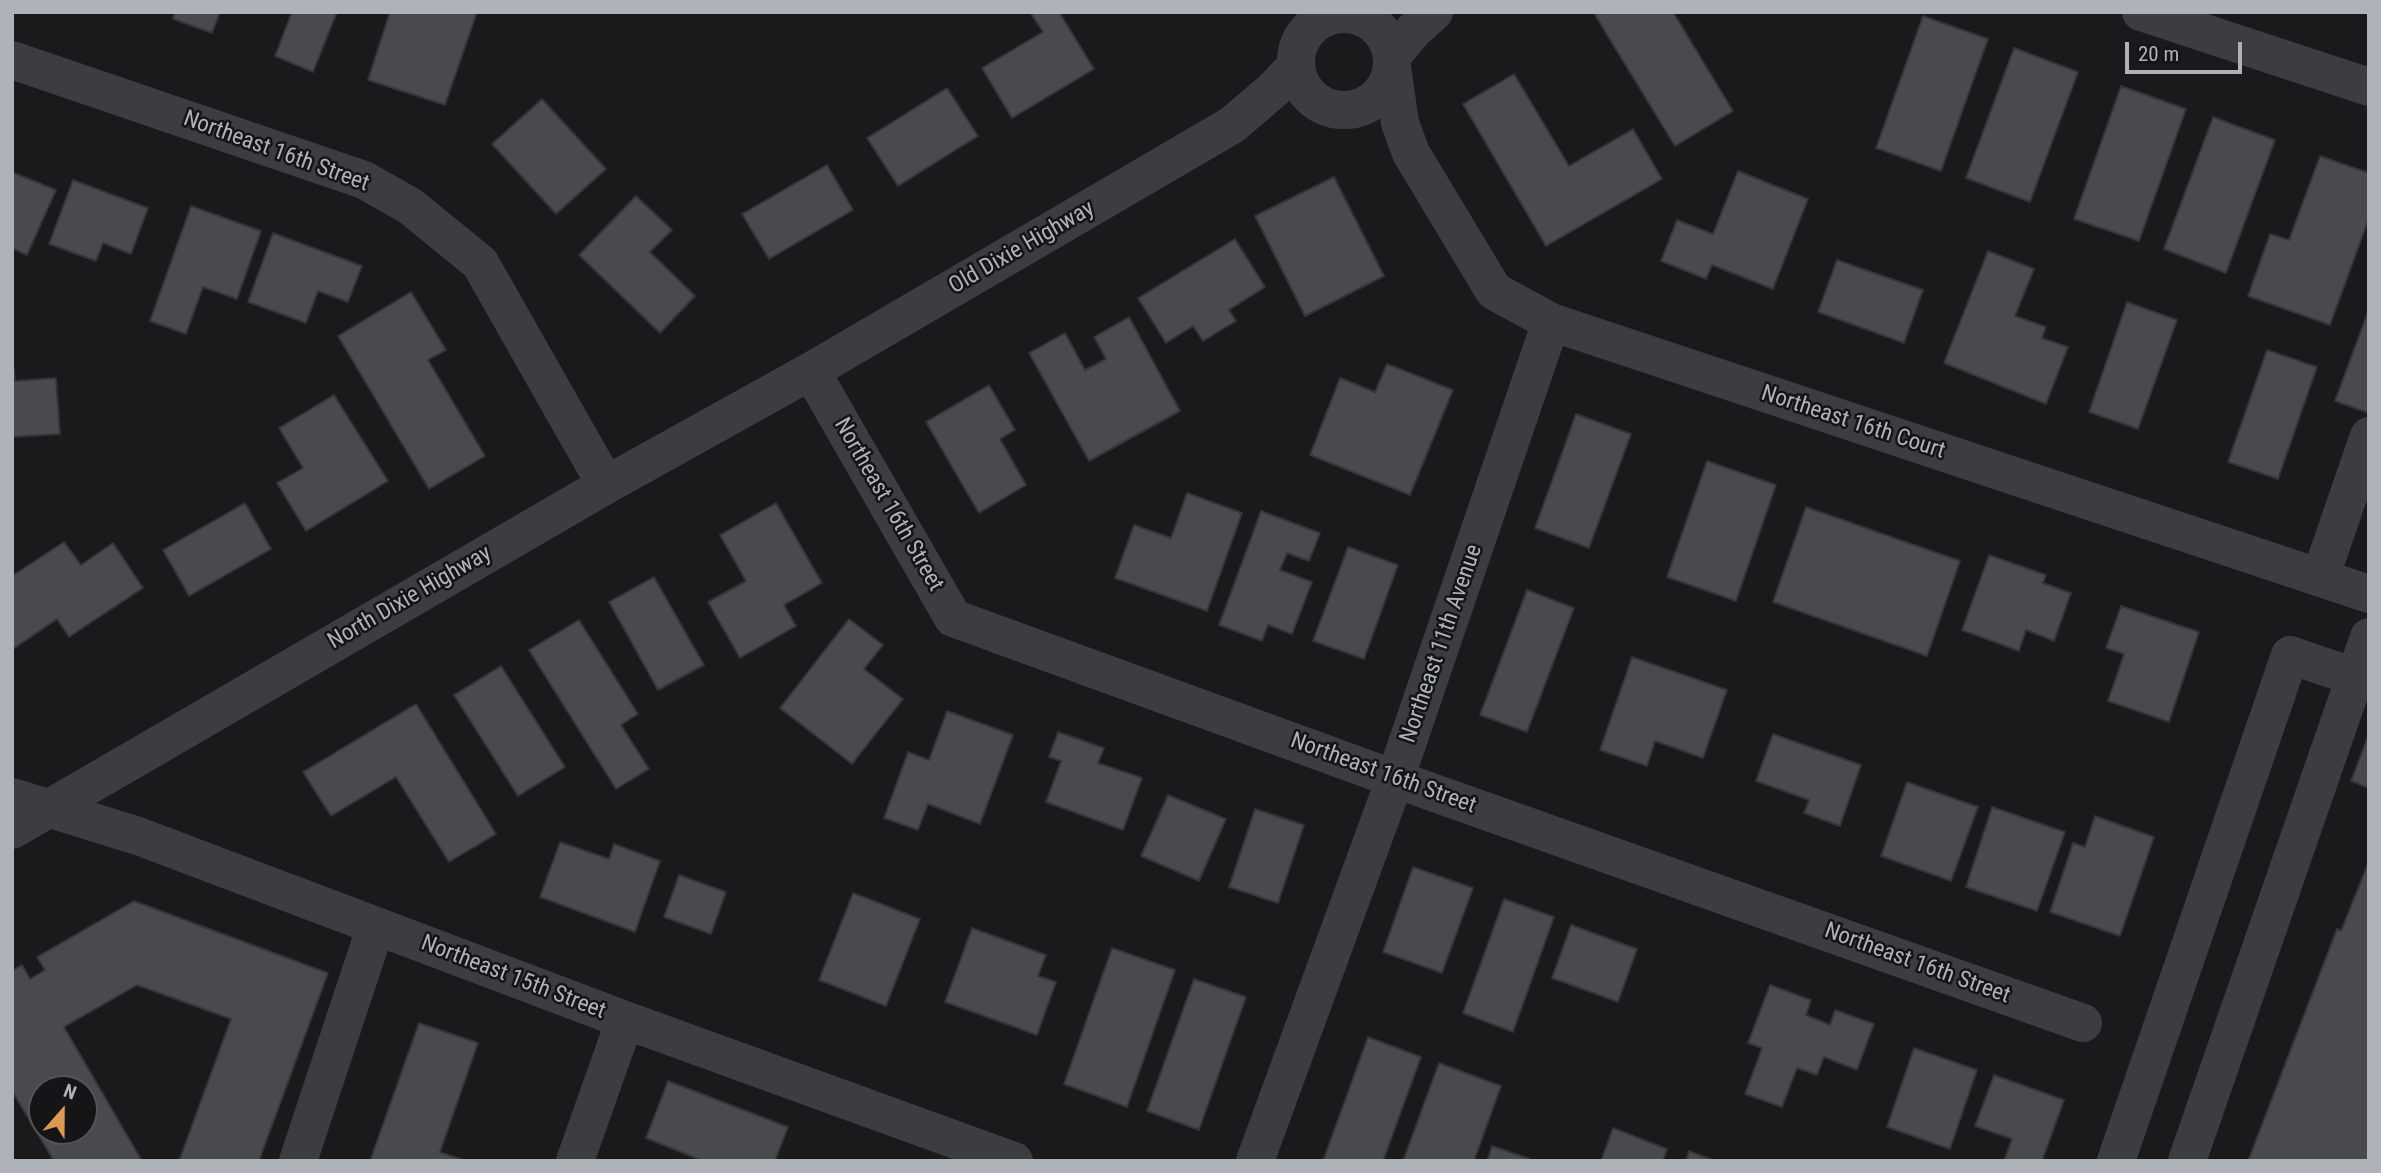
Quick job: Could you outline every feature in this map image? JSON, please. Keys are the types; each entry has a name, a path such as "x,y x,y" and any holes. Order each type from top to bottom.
{"street":[{"path":"1406,12 1389,17 1331,15 1318,21 1292,41 1300,83 1310,96 1338,107 1368,104 1380,94 1388,82 1392,62 1413,31 1434,12"},
{"path":"2141,12 2369,87"},
{"path":"1350,14 1383,32 1392,62"},
{"name":"Old Dixie Highway","path":"811,371 1232,125 1273,90 1292,41"},
{"name":"Northeast 16th Street","path":"12,60 364,180 410,206 480,263 606,485"},
{"name":"Northeast 16th Court","path":"1392,62 1398,112 1410,153 1494,291 1551,322 2369,594"},
{"name":"Old Dixie Highway","path":"1232,125 1300,105 1338,107"},
{"name":"Northeast 16th Court","path":"1338,107 1410,153"},
{"name":"Northeast 11th Avenue","path":"1255,1161 1395,779 1551,322"},
{"name":"Northeast 16th Street","path":"811,371 953,618 1395,779 2083,1023"},
{"name":"North Dixie Highway","path":"12,830 606,485 811,371"},
{"path":"2320,578 2369,436"},
{"path":"2187,1161 2369,636"},
{"path":"2116,1161 2290,655 2355,677"},
{"name":"Northeast 15th Street","path":"12,797 138,836 625,1020 1014,1161"},
{"path":"298,1161 376,926"},
{"path":"575,1161 625,1020"}],"building":[{"path":"175,12 220,12 212,33 173,19"},
{"path":"292,12 337,12 313,72 275,56"},
{"path":"390,12 477,12 445,105 368,80"},
{"path":"1030,12 1059,12 1094,69 1012,118 982,68 1043,32"},
{"path":"1600,12 1673,12 1733,111 1675,146 1595,15"},
{"path":"1923,16 1988,39 1941,171 1876,148"},
{"path":"2014,48 2078,72 2030,202 1966,178"},
{"path":"1514,74 1569,166 1633,129 1662,179 1546,246 1463,104"},
{"path":"2121,86 2186,109 2139,241 2074,219"},
{"path":"947,88 978,136 898,186 867,138"},
{"path":"542,99 606,169 556,214 492,144"},
{"path":"2213,117 2275,140 2226,273 2164,249"},
{"path":"2320,156 2369,173 2369,218 2330,325 2248,296 2270,234 2289,240"},
{"path":"827,165 853,210 769,259 742,214"},
{"path":"1738,171 1808,199 1773,289 1712,265 1706,279 1661,261 1677,220 1713,234"},
{"path":"12,172 56,190 27,255 12,248"},
{"path":"1334,177 1384,276 1305,316 1255,216"},
{"path":"73,180 148,208 131,254 103,243 96,261 49,244"},
{"path":"636,196 672,230 650,252 695,296 660,333 579,255"},
{"path":"191,206 261,231 237,299 203,287 186,334 150,321"},
{"path":"273,233 362,266 348,302 318,291 306,323 248,302"},
{"path":"1235,239 1265,287 1229,310 1236,321 1203,341 1193,326 1166,343 1138,298"},
{"path":"1988,251 2034,269 2015,316 2046,327 2042,338 2068,347 2046,404 1944,363"},
{"path":"1837,260 1923,290 1904,343 1818,312"},
{"path":"411,292 446,350 428,360 485,456 429,489 338,336"},
{"path":"2127,302 2177,320 2138,429 2089,412"},
{"path":"2369,309 2369,413 2335,401"},
{"path":"1129,317 1180,411 1089,461 1029,353 1065,333 1085,370 1106,359 1094,337"},
{"path":"2267,350 2317,367 2278,479 2228,462"},
{"path":"12,351 15,381 56,378 60,434 12,437"},
{"path":"1387,364 1453,390 1410,495 1310,455 1340,378 1375,392"},
{"path":"989,385 1015,430 1000,439 1026,485 979,513 926,422"},
{"path":"334,395 388,481 306,531 277,483 303,468 279,428"},
{"path":"1576,414 1631,434 1589,548 1535,528"},
{"path":"1707,461 1776,485 1736,601 1667,577"},
{"path":"1187,493 1242,513 1207,611 1115,578 1134,525 1171,538"},
{"path":"245,503 271,549 189,596 163,550"},
{"path":"776,503 822,583 784,605 796,626 740,658 708,602 746,581 720,535"},
{"path":"1806,507 1960,561 1927,656 1773,602"},
{"path":"1261,511 1320,533 1309,561 1287,553 1280,570 1312,582 1292,634 1268,625 1262,641 1219,625"},
{"path":"64,542 81,565 113,543 143,588 69,637 57,619 13,649 12,576"},
{"path":"1348,547 1398,565 1364,659 1313,641"},
{"path":"1989,555 2046,575 2043,583 2071,593 2054,641 2026,630 2019,651 1962,630"},
{"path":"654,577 704,665 658,690 609,602"},
{"path":"1527,590 1574,608 1527,732 1480,715"},
{"path":"2121,606 2199,632 2169,722 2108,701 2124,654 2106,648"},
{"path":"849,619 883,645 864,669 903,699 852,764 780,708"},
{"path":"579,620 638,714 621,725 649,769 616,789 529,650"},
{"path":"1632,657 1727,690 1703,758 1655,741 1647,766 1600,750"},
{"path":"501,666 565,767 518,796 454,695"},
{"path":"416,704 496,834 449,862 396,777 331,816 303,772"},
{"path":"947,711 1013,735 980,824 928,804 918,830 884,818 908,752 929,760"},
{"path":"1058,732 1104,748 1098,763 1142,778 1123,830 1046,802 1061,761 1049,757"},
{"path":"1773,734 1861,765 1840,826 1804,813 1809,800 1756,781"},
{"path":"2367,739 2369,740 2369,788 2351,781"},
{"path":"1907,782 1978,807 1951,881 1881,856"},
{"path":"1168,795 1226,819 1199,881 1141,856"},
{"path":"1992,807 2065,832 2037,911 1966,887"},
{"path":"1255,809 1304,825 1278,903 1229,887"},
{"path":"2095,816 2154,837 2120,936 2050,912 2073,843 2085,847"},
{"path":"560,842 609,859 614,844 660,861 635,932 540,897"},
{"path":"2369,861 2369,1161 2248,1161 2337,929 2341,931"},
{"path":"1413,867 1473,888 1442,973 1383,952"},
{"path":"679,875 726,892 711,934 664,917"},
{"path":"853,893 920,919 886,1006 819,980"},
{"path":"1504,899 1554,917 1513,1032 1463,1013"},
{"path":"134,901 328,973 259,1161 179,1161 231,1019 137,985 64,1027 92,1075 28,1075 28,1118 12,1091 12,971 22,965 30,979 45,970 37,957"},
{"path":"1571,925 1637,949 1618,1002 1552,978"},
{"path":"972,928 1046,955 1038,976 1056,982 1037,1035 945,1002"},
{"path":"1112,948 1175,970 1127,1107 1064,1084"},
{"path":"1194,979 1246,997 1199,1130 1147,1111"},
{"path":"1770,985 1811,1000 1806,1015 1830,1025 1835,1010 1874,1024 1857,1070 1824,1057 1817,1075 1797,1068 1782,1107 1745,1094 1762,1048 1748,1043"},
{"path":"419,1023 478,1043 440,1152 466,1161 370,1161"},
{"path":"1368,1037 1421,1057 1383,1161 1323,1161"},
{"path":"1914,1048 1977,1070 1950,1149 1887,1127"},
{"path":"1439,1063 1501,1086 1474,1161 1403,1161"},
{"path":"1994,1075 2064,1100 2042,1161 2004,1161 2012,1139 1975,1126"},
{"path":"668,1081 788,1127 775,1161 703,1161 646,1138"},
{"path":"98,1085 142,1161 54,1161 44,1145 98,1145"},
{"path":"1613,1128 1667,1149 1663,1161 1601,1161"},
{"path":"1492,1146 1530,1159 1530,1161 1487,1161"},
{"path":"1689,1151 1715,1161 1686,1161"}]}
